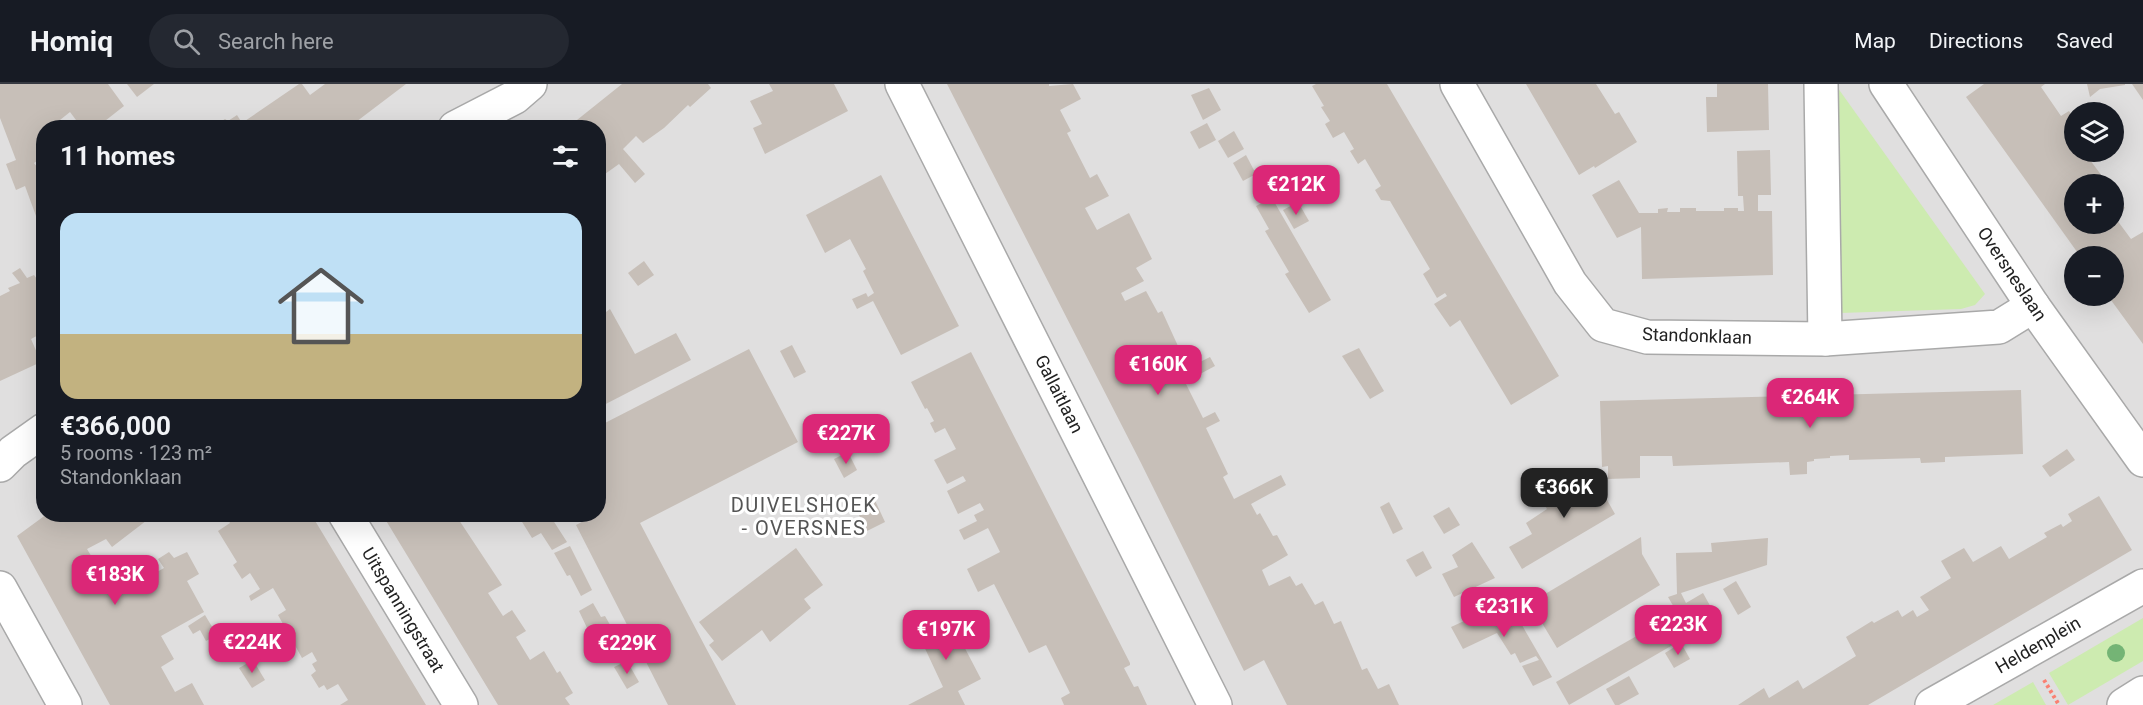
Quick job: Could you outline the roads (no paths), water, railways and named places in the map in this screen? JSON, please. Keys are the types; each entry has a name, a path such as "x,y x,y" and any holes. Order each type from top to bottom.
{"street":[{"path":"470,120 515,97 530,84"},
{"name":"Gallaitlaan","path":"902,84 1215,705"},
{"name":"Standonklaan","path":"1457,84 1570,283 1603,325 1647,337 1825,339 1999,327 2033,306"},
{"path":"1821,84 1825,339"},
{"name":"Oversneslaan","path":"1886,84 2033,306 2143,460"},
{"path":"0,465 13,452 36,436"},
{"name":"Uitspanningstraat","path":"350,522 461,705"},
{"name":"Heldenplein","path":"1932,705 2143,586"},
{"path":"0,588 65,705"},
{"path":"2124,705 2143,693"}],"district":[{"name":"DUIVELSHOEK - OVERSNES","path":"804,516"}]}
